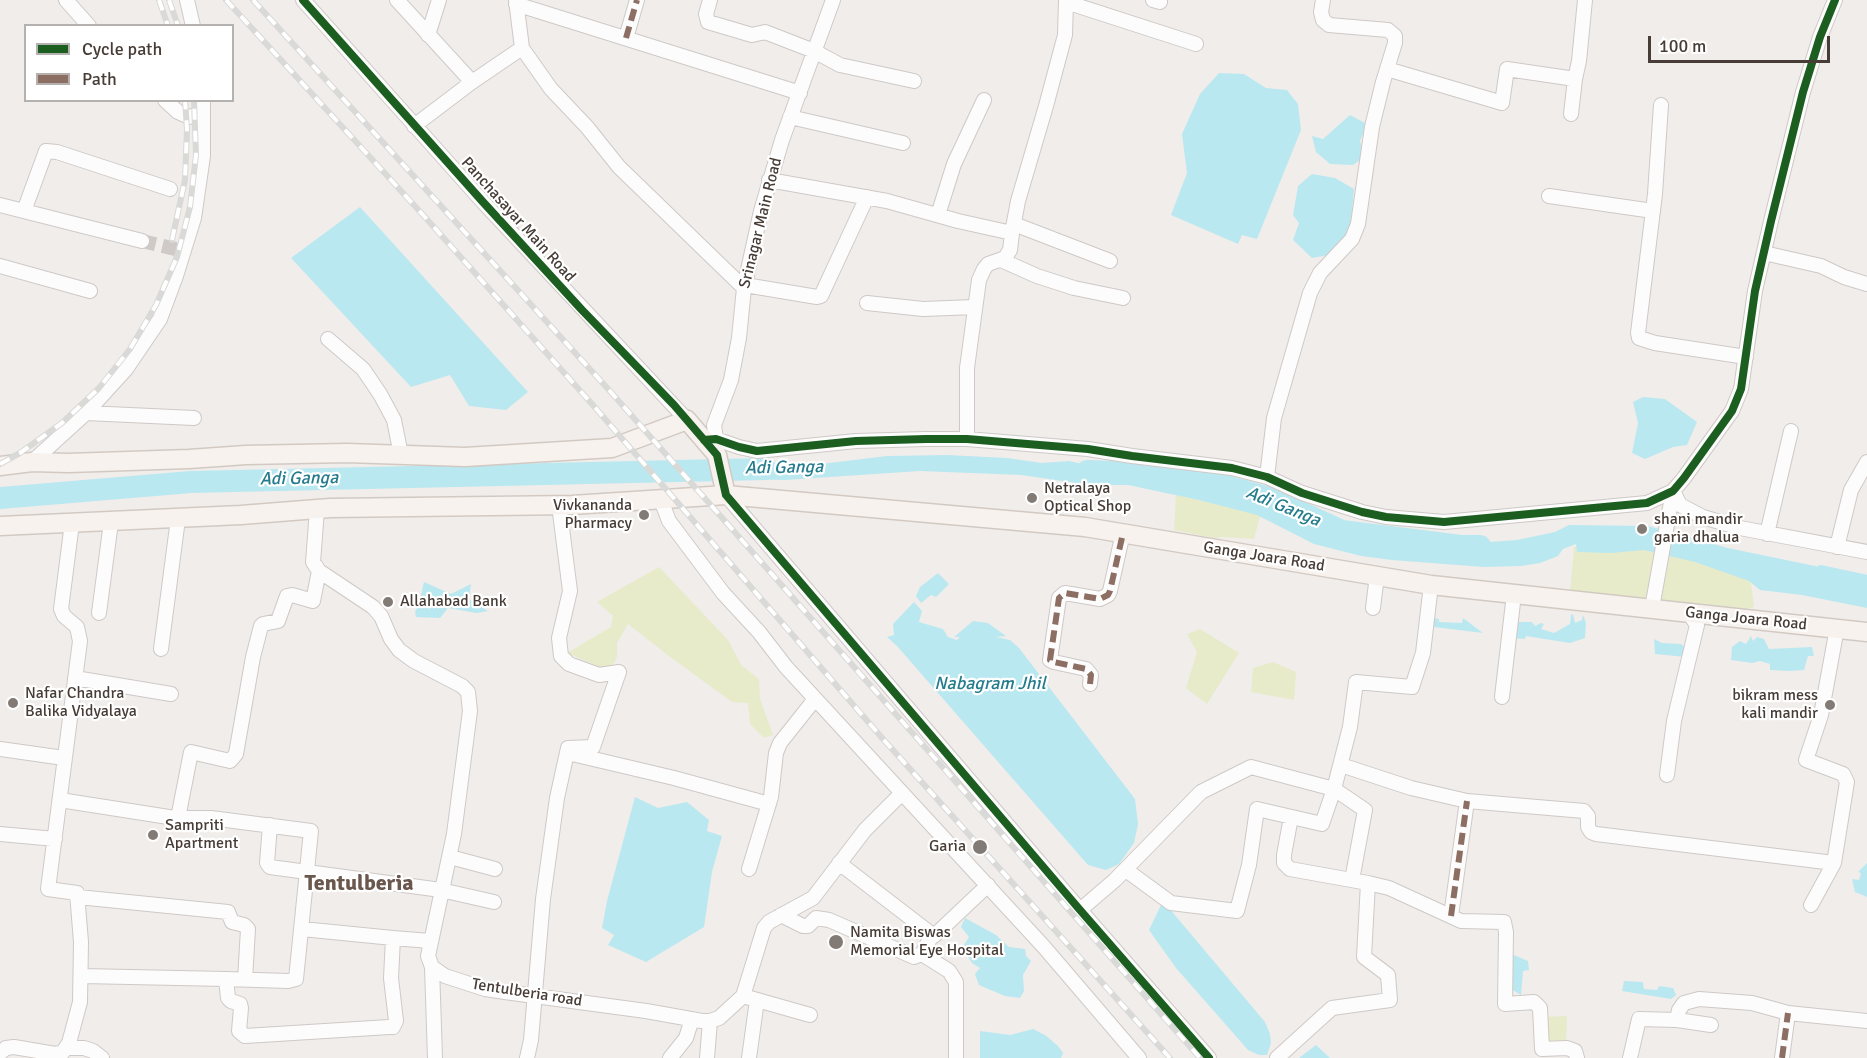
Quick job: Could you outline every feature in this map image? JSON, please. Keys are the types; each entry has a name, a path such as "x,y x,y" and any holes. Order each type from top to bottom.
{"main road":[{"name":"Panchasayar Main Road","path":"687,420 713,444"},
{"path":"0,466 32,462 68,464 246,455 347,453 465,457 612,448 687,420"},
{"path":"713,444 726,495"},
{"name":"Ganga Joara Road","path":"0,526 178,519 330,508 559,505 726,495 1085,526 1431,585 1867,632"}],"street":[{"path":"66,0 87,24"},
{"path":"187,0 193,24"},
{"name":"Panchasayar Main Road","path":"303,0 414,126 687,420"},
{"path":"397,0 472,82"},
{"path":"428,35 439,0"},
{"path":"626,38 637,0"},
{"path":"710,0 706,14 708,22 752,35 765,32 840,64 914,81"},
{"name":"Srinagar Main Road","path":"713,444 714,425 731,380 739,338 744,286 770,180 790,117 833,0"},
{"path":"1267,477 1274,418 1310,293 1320,273 1352,239 1358,224 1372,127 1395,43 1395,36 1388,30 1329,25 1323,20 1321,12 1323,0"},
{"path":"1571,114 1585,0"},
{"path":"1652,608 1673,491 1732,411 1741,389 1750,318 1764,253 1803,92 1820,37 1835,0"},
{"path":"967,439 967,368 979,280 988,264 1005,258 1010,250 1018,201 1062,44 1066,1 1196,44"},
{"path":"800,93 516,2 522,48 551,89 587,127 618,167 744,286 821,296 867,197"},
{"path":"414,126 522,48"},
{"path":"1387,69 1502,103 1507,69 1575,80"},
{"path":"938,215 954,164 984,100"},
{"path":"167,102 178,112 189,117 196,115 203,106"},
{"path":"1661,105 1653,211 1639,338 1655,343 1746,357"},
{"path":"32,462 86,413 126,369 160,319 194,218 203,156 203,106"},
{"path":"790,117 903,143"},
{"path":"24,211 46,151 57,152 170,189"},
{"path":"770,180 867,197 938,215 1013,229 1110,261"},
{"path":"1549,196 1653,211"},
{"path":"0,205 142,241"},
{"path":"1764,253 1821,266 1867,284"},
{"path":"1001,260 1037,276 1074,288 1123,298"},
{"path":"0,266 90,291"},
{"path":"867,303 923,309 975,307"},
{"path":"328,339 363,369 380,394 394,420 401,454"},
{"path":"86,413 194,418"},
{"path":"1767,534 1791,431"},
{"path":"713,444 757,451 856,441 967,439 1088,449 1232,468 1267,477 1302,493 1362,512 1396,518 1444,522 1622,507 1647,503 1673,491"},
{"path":"1837,547 1851,490 1867,462"},
{"path":"1673,491 1680,505 1703,517 1767,534 1867,552"},
{"path":"726,495 1209,1058"},
{"path":"661,500 669,520 723,592 815,699 1066,972 1139,1058"},
{"path":"527,1058 531,1040 549,854 557,798 568,748 593,747 619,672 599,675 569,664 561,656 559,638 570,591 559,505"},
{"path":"317,510 313,562 319,571 373,607 381,616 391,639 399,650 414,661 462,686 468,692 470,711 464,766 450,857 428,956 432,967 435,1058"},
{"path":"161,649 178,519"},
{"path":"99,614 111,522"},
{"path":"0,1053 6,1048 14,1047 55,1054 63,1052 72,1035 80,1002 82,976 77,893 48,889 79,632 74,623 64,616 61,609 72,523"},
{"path":"1090,684 1091,675 1086,669 1050,660 1059,598 1065,593 1100,599 1108,594 1124,533"},
{"path":"178,818 191,752 230,761 236,754 261,626 278,621 286,596 292,595 313,601 319,571"},
{"path":"1372,608 1377,575"},
{"path":"1125,870 1171,903 1238,911 1249,865 1257,809 1322,824 1341,765 1350,727 1356,682 1412,687 1423,653 1431,585"},
{"path":"1502,697 1514,594"},
{"path":"1667,776 1674,722 1697,625 1688,612"},
{"path":"1811,905 1834,863 1846,782 1843,774 1806,760 1821,715 1837,628"},
{"path":"75,678 171,694"},
{"path":"749,869 769,804 776,753 780,743 815,699"},
{"path":"0,749 64,758"},
{"path":"568,753 674,778 769,804"},
{"path":"1341,765 1411,788 1467,801 1584,811 1588,816 1588,827 1596,834 1834,863"},
{"path":"1080,910 1125,870 1201,792 1251,767 1334,789 1365,810 1366,816 1352,880"},
{"path":"749,1058 750,998 764,928 769,922 813,898 865,830 902,793"},
{"path":"60,800 178,818 211,818 311,831 296,979 288,981 82,976"},
{"path":"1451,916 1467,801"},
{"path":"1291,817 1284,855 1284,863 1290,869 1389,888 1461,921 1504,922 1506,932 1505,1004 1534,1002 1540,1008 1542,1049 1567,1048 1575,1051 1577,1058"},
{"path":"270,825 268,866 441,890 494,902"},
{"path":"0,834 55,839"},
{"path":"450,857 495,869"},
{"path":"839,863 932,935 937,935 988,885"},
{"path":"1277,1058 1332,1008 1390,1000 1388,975 1364,957 1368,883"},
{"path":"78,897 228,912 232,922 244,925 248,929 245,980"},
{"path":"781,915 803,926 808,926 816,918 829,921 909,956 918,957 922,954 932,935"},
{"path":"302,929 430,941"},
{"path":"226,979 228,998 240,1004 240,1031 245,1036 393,1027 396,1021 391,978 393,939"},
{"path":"922,954 949,971 956,982 956,1058"},
{"name":"Tentulberia road","path":"432,967 445,976 485,989 710,1021"},
{"path":"707,1058 710,1021 750,998 810,1015"},
{"path":"1677,1020 1679,1010 1684,1003 1699,999 1752,1003 1788,1013 1867,1021"},
{"path":"1782,1058 1788,1013"},
{"path":"670,1058 686,1038 692,1019"},
{"path":"1630,1058 1638,1019 1677,1020 1711,1025"},
{"path":"67,1048 84,1048 102,1058"}],"green space":[{"path":"1176,495 1261,513 1254,539 1214,538 1174,530"},
{"path":"1623,538 1750,574 1754,607 1735,611 1570,593 1574,547"},
{"path":"659,567 728,640 742,666 759,679 760,699 773,735 764,738 750,724 748,703 732,702 628,624 617,643 617,657 609,671 567,653 611,627 613,616 597,602"},
{"path":"1200,629 1239,653 1207,704 1186,688 1197,652 1187,634"},
{"path":"1273,662 1296,672 1294,700 1251,692 1253,668"},
{"path":"1567,1016 1566,1046 1543,1047 1540,1017"}],"water":[{"path":"1219,73 1244,74 1266,88 1287,90 1298,104 1301,130 1257,239 1242,235 1238,244 1171,215 1187,173 1182,134 1200,94"},
{"path":"1350,115 1367,124 1360,141 1364,157 1353,165 1330,164 1316,152 1312,136 1323,139"},
{"path":"1312,174 1335,178 1354,189 1350,233 1335,254 1312,258 1293,240 1299,223 1293,215 1298,186"},
{"path":"360,207 528,392 506,410 469,406 450,375 411,387 291,258"},
{"path":"1643,397 1665,399 1697,422 1687,445 1673,447 1645,459 1632,453 1638,423 1633,402"},
{"path":"947,455 1007,458 1042,463 1069,461 1131,475 1198,480 1276,504 1350,532 1397,542 1447,545 1517,540 1555,532 1569,525 1648,526 1728,548 1815,566 1867,584 1867,608 1802,595 1760,590 1749,581 1695,562 1644,550 1611,553 1577,552 1576,544 1563,549 1558,556 1540,563 1521,566 1484,567 1392,560 1361,556 1314,544 1257,515 1128,485 1090,485 1021,475 920,471 785,480 743,479 730,462 788,468 887,456"},
{"path":"938,573 949,584 936,597 931,595 921,603 916,596 920,587"},
{"path":"424,582 451,594 471,584 469,599 488,611 477,613 448,608 440,618 416,617 415,612"},
{"name":"Nabagram Jhil","path":"914,602 922,611 919,622 943,629 948,637 957,640 960,637 954,637 973,621 988,623 1006,636 996,637 1010,640 1019,648 1135,799 1138,824 1134,843 1119,864 1106,870 1088,865 887,637 894,635 893,624"},
{"path":"1573,614 1575,623 1582,620 1583,615 1586,623 1585,638 1570,643 1526,636 1525,639 1512,638 1518,622 1532,622 1535,626 1541,623 1544,624 1541,629 1554,633 1570,624"},
{"path":"1434,618 1439,619 1439,622 1462,623 1463,618 1483,633 1434,627"},
{"path":"1751,636 1753,641 1757,637 1764,639 1769,649 1812,647 1814,656 1808,656 1804,670 1790,671 1770,670 1770,664 1760,661 1752,663 1731,660 1732,647 1740,641 1746,644"},
{"path":"1654,639 1662,643 1681,644 1688,649 1686,657 1655,654"},
{"path":"635,797 658,808 687,802 709,820 707,831 722,836 712,872 704,927 646,962 608,945 614,935 602,928"},
{"path":"1867,863 1867,897 1855,892 1852,879 1859,880 1861,873 1858,872"},
{"path":"1163,901 1265,1022 1271,1043 1267,1055 1259,1055 1248,1050 1176,968 1149,930"},
{"path":"965,918 996,935 1009,947 1025,949 1026,956 1031,961 1023,975 1024,991 1020,998 1005,996 979,985 975,974 980,968 972,963 962,948 969,937 961,927"},
{"path":"1514,955 1528,961 1529,970 1523,971 1521,995 1506,986 1508,957"},
{"path":"1624,981 1643,982 1644,989 1657,990 1659,986 1673,988 1676,995 1671,999 1622,991"},
{"path":"1033,1029 1058,1046 1063,1053 1061,1058 980,1058 980,1031 1010,1035"},
{"path":"1316,1045 1330,1058 1299,1058"}],"waterway":[{"name":"Adi Ganga","path":"0,498 191,482 766,469"},
{"name":"Adi Ganga","path":"1087,471 1183,474 1270,498 1342,531 1461,546 1480,546"},
{"path":"1821,571 1867,581"}],"tunnel":[{"path":"142,241 184,251"}],"railway":[{"path":"159,0 167,24"},
{"path":"169,0 177,24"},
{"path":"226,0 592,404 883,739 1170,1058"},
{"path":"253,0 609,390 1200,1058"},
{"path":"172,240 185,180 187,129 185,102"},
{"path":"0,464 20,453 62,423 99,388 130,349 156,305 177,257 190,207 196,155 194,102"}],"marked path":[{"path":"626,38 637,0"},
{"path":"1090,684 1091,675 1086,669 1050,660 1059,598 1065,593 1100,599 1108,595 1123,533"},
{"path":"1451,916 1467,801"},
{"path":"1782,1058 1788,1013"}],"cycle path":[{"path":"303,0 483,202 582,310 674,405 717,455 726,495 1209,1058"},
{"path":"704,440 716,439 757,451 856,441 926,439 967,439 1088,449 1232,468 1267,477 1302,493 1362,512 1386,517 1444,522 1647,503 1673,491 1684,478 1732,411 1741,389 1755,291 1771,221 1803,92 1820,37 1835,0"}],"place":[{"name":"Netralaya Optical Shop","path":"1032,498"},
{"name":"Vivkananda Pharmacy","path":"644,515"},
{"name":"shani mandir garia dhalua","path":"1642,529"},
{"name":"Allahabad Bank","path":"388,602"},
{"name":"Nafar Chandra Balika Vidyalaya","path":"13,703"},
{"name":"bikram mess kali mandir","path":"1830,705"},
{"name":"Sampriti Apartment","path":"153,835"},
{"name":"Garia","path":"980,847"},
{"name":"Namita Biswas Memorial Eye Hospital","path":"836,942"}],"district":[{"name":"Tentulberia","path":"359,884"}]}
